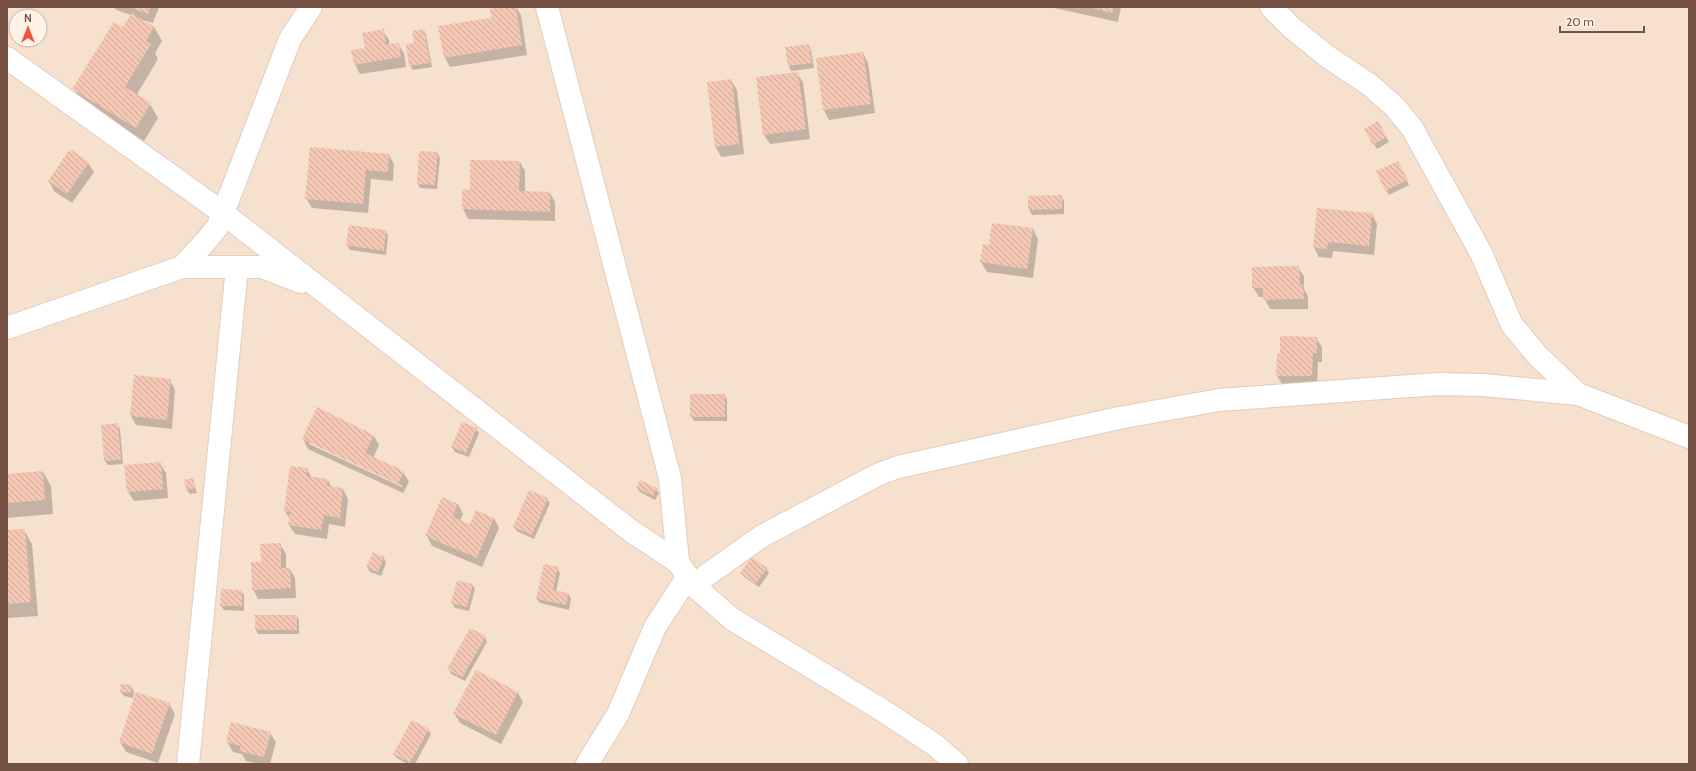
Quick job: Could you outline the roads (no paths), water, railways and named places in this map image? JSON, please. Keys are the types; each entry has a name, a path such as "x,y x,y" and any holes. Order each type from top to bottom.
{"street":[{"path":"182,267 214,231 223,213 290,39 311,7"},
{"path":"547,7 670,478 678,562"},
{"path":"1271,7 1292,28 1328,58 1370,85 1395,107 1412,128 1481,253 1512,325 1537,355 1578,394"},
{"path":"7,58 223,213 630,531 678,562 693,585 732,619 882,710 935,745 957,764"},
{"path":"7,328 182,267 262,267 322,290"},
{"path":"188,764 236,267"},
{"path":"587,764 618,714 655,627 668,604 682,584 693,585 762,536 879,474 898,467 1119,418 1219,400 1438,384 1483,385 1578,394 1689,437"}]}
